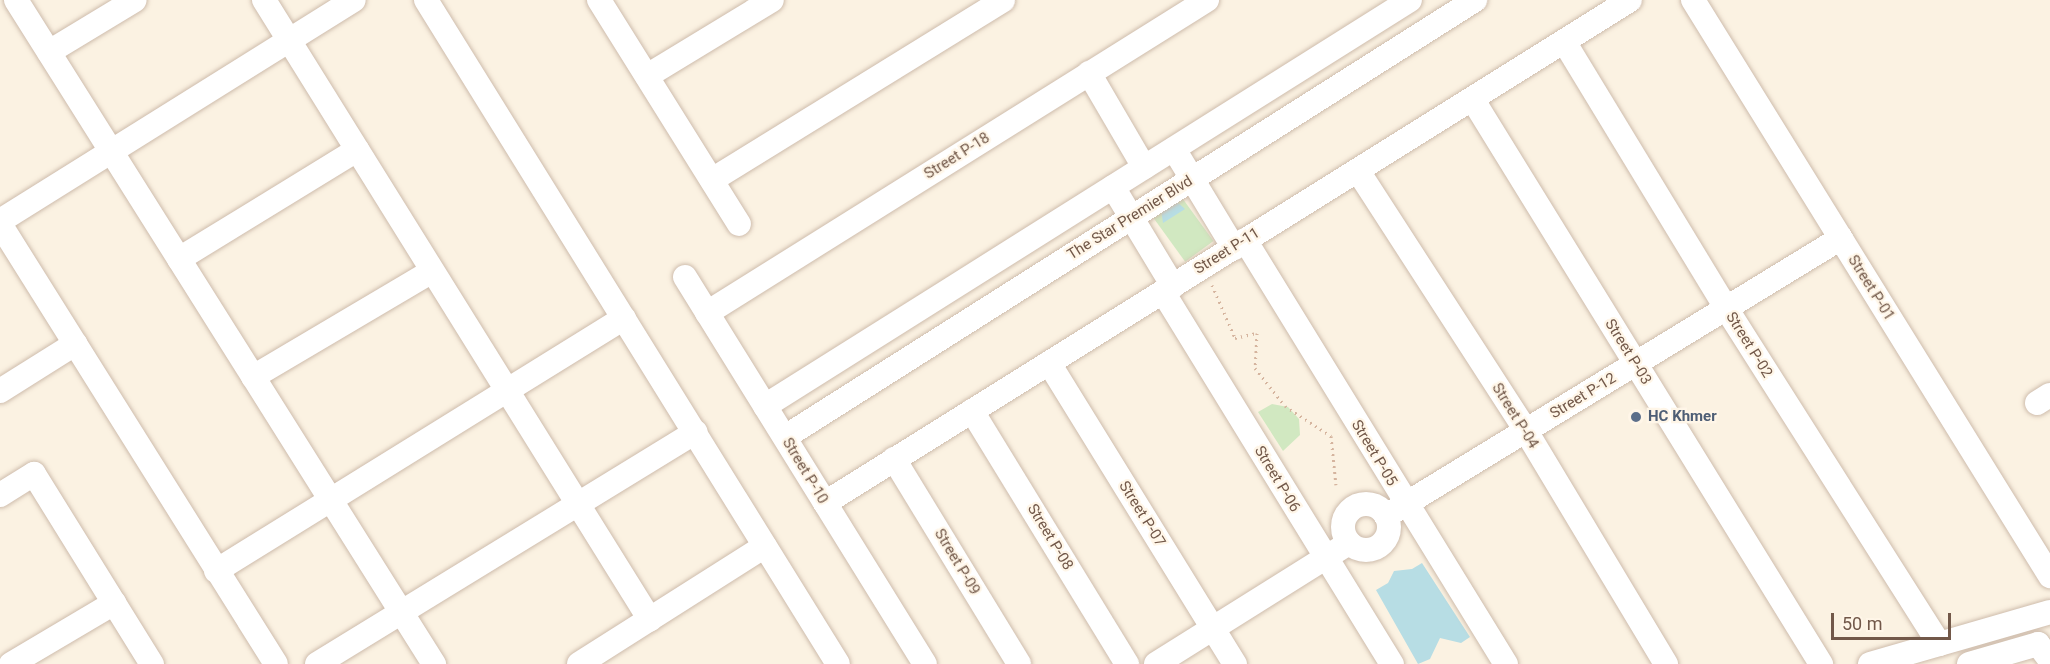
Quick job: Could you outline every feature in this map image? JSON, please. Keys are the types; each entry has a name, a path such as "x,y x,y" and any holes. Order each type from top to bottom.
{"street":[{"path":"16,0 434,664"},
{"path":"49,52 135,0"},
{"path":"264,0 650,620"},
{"path":"276,664 0,222 354,0"},
{"path":"426,0 838,664"},
{"path":"599,0 739,224"},
{"path":"647,76 772,0"},
{"name":"Street P-18","path":"707,313 1207,0"},
{"path":"765,406 1410,0"},
{"name":"The Star Premier Blvd","path":"785,437 1475,0"},
{"name":"Street P-11","path":"825,502 1566,43 1630,0"},
{"name":"Street P-01","path":"1693,0 2050,576"},
{"path":"712,180 990,4"},
{"name":"Street P-02","path":"1566,43 1726,308 1939,644"},
{"path":"1089,73 1144,167"},
{"name":"Street P-03","path":"1473,100 1821,664"},
{"name":"Street P-05","path":"1174,149 1192,179 1239,244 1396,510 1506,664"},
{"path":"179,259 357,150"},
{"name":"Street P-04","path":"1358,171 1526,431 1666,664"},
{"name":"Street P-06","path":"1113,187 1132,218 1168,289 1325,558 1392,664"},
{"name":"Street P-12","path":"1396,510 1841,238"},
{"path":"253,377 432,270"},
{"name":"Street P-10","path":"686,278 925,664"},
{"path":"216,571 624,318"},
{"path":"0,390 75,344"},
{"name":"Street P-07","path":"1049,363 1235,664"},
{"name":"Street P-08","path":"972,411 1127,664"},
{"path":"317,664 695,432"},
{"name":"Street P-09","path":"894,459 1019,664"},
{"path":"0,495 34,474 152,664"},
{"path":"1156,664 1214,630 1349,543 1344,534 1348,512 1368,504 1396,510"},
{"path":"579,664 765,546"},
{"path":"11,664 114,603"},
{"path":"1870,664 2050,612"},
{"path":"1969,664 2038,644 2050,660"}],"path":[{"path":"1204,267 1235,338 1257,333 1255,368 1285,406 1332,436 1336,485"}],"green space":[{"path":"1180,195 1214,241 1185,262 1152,216"},
{"path":"1272,404 1288,407 1299,419 1300,435 1283,451 1258,412"}],"water":[{"path":"1176,201 1185,209 1163,223 1161,210"},
{"path":"1422,563 1470,637 1461,643 1440,638 1430,659 1418,664 1376,590 1388,583 1394,571 1412,569"}],"place":[{"name":"HC Khmer","path":"1636,417"}]}
